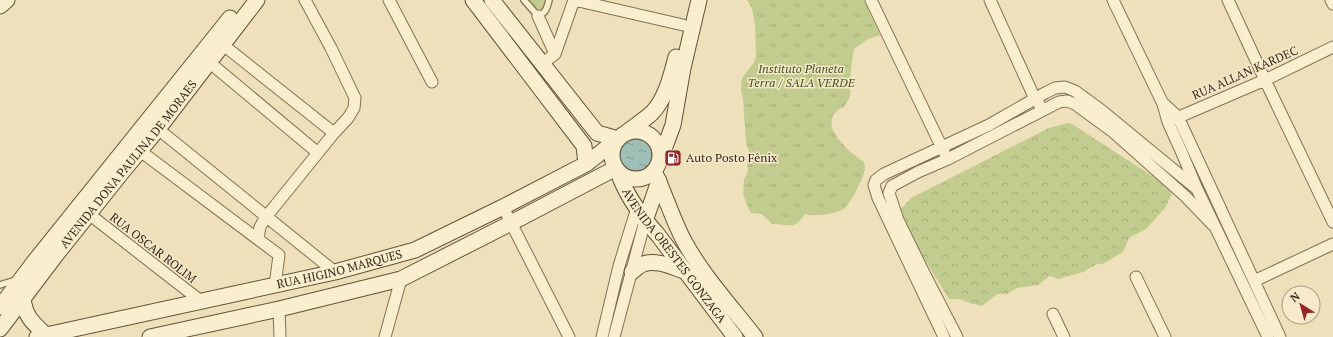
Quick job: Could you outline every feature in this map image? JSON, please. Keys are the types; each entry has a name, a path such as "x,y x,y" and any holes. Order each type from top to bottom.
{"main road":[{"name":"AVENIDA DONA PAULINA DE MORAES","path":"0,307 244,0"},
{"name":"AVENIDA DONA PAULINA DE MORAES","path":"0,329 139,150 158,129 257,0"},
{"path":"473,0 584,146 586,164"},
{"path":"492,0 597,133 622,135 634,131 642,131 649,134 654,139 660,152 645,221"},
{"name":"RUA HIGINO MARQUES","path":"41,336 275,286 396,256 415,250 503,207 586,164 653,112 663,97 673,70 690,0"},
{"path":"622,135 612,150 613,162 617,170 628,178 633,179 645,177 657,170 673,125 683,68 699,0"},
{"name":"RUA HIGINO MARQUES","path":"150,337 279,309 401,279 617,170"},
{"name":"AVENIDA ORESTES GONZAGA","path":"617,170 624,187 645,221 735,337"},
{"name":"AVENIDA ORESTES GONZAGA","path":"657,170 673,219 685,242 703,270 755,337"},
{"path":"396,256 405,259 408,269 401,279"},
{"path":"632,272 643,264 654,263 660,263 684,271"},
{"path":"23,298 24,309 27,316 41,336"}],"street":[{"path":"258,239 260,227 266,217 334,133 348,118 354,108 355,98 306,0"},
{"path":"389,0 432,82"},
{"path":"543,63 555,54 574,0 683,26"},
{"path":"871,0 948,160"},
{"path":"990,0 1034,99 1044,109"},
{"path":"1113,0 1163,104 1173,119 1254,281 1280,337"},
{"path":"1228,0 1333,222"},
{"path":"1331,0 1333,4"},
{"path":"538,16 555,54"},
{"path":"222,44 334,133"},
{"name":"RUA ALLAN KARDEC","path":"1173,119 1265,80 1333,47"},
{"path":"209,62 318,153"},
{"path":"944,337 875,192 874,185 876,180 884,174 989,125 1055,88 1065,87 1075,91 1101,110 1197,190"},
{"path":"957,337 898,220 889,193 892,186 902,180 948,160 1059,102 1067,101 1075,104 1112,131 1185,196 1213,225"},
{"path":"1173,119 1182,153 1197,190 1268,337"},
{"path":"158,129 335,272"},
{"path":"139,150 279,255 275,286"},
{"path":"503,207 568,337"},
{"path":"602,337 619,266 637,208"},
{"name":"RUA OSCAR ROLIM","path":"89,214 202,302"},
{"path":"614,337 645,221"},
{"path":"1254,281 1333,244"},
{"path":"1136,277 1165,337"},
{"path":"385,337 401,279"},
{"path":"279,309 280,337"},
{"path":"1053,314 1064,337"}],"lane":[{"path":"524,0 538,16 543,14 549,0"},
{"path":"0,285 22,278"}],"green space":[{"path":"525,0 548,0 546,9 538,15"},
{"name":"Instituto Planeta Terra / SALA VERDE","path":"747,0 864,0 880,35 868,39 854,49 851,68 850,97 844,107 839,109 832,118 832,127 837,137 855,156 864,162 865,168 854,195 848,205 842,210 826,214 805,214 797,223 791,225 772,224 762,214 751,213 749,210 743,194 744,180 748,171 747,163 749,152 746,143 741,90 742,78 753,64 756,57 755,26 752,8"},
{"path":"1068,123 1072,124 1163,183 1172,194 1165,208 1146,229 1129,238 1123,252 1103,264 1097,264 1083,272 1058,279 1050,276 1038,285 1017,288 1007,294 997,294 982,306 960,299 949,299 895,211 903,207 911,198 1049,128"}],"water":[{"path":"636,139 645,142 649,146 652,155 649,164 645,168 636,171 627,168 623,164 620,155 623,146 627,142"}],"place":[{"name":"Auto Posto Fênix","path":"673,158"}]}
